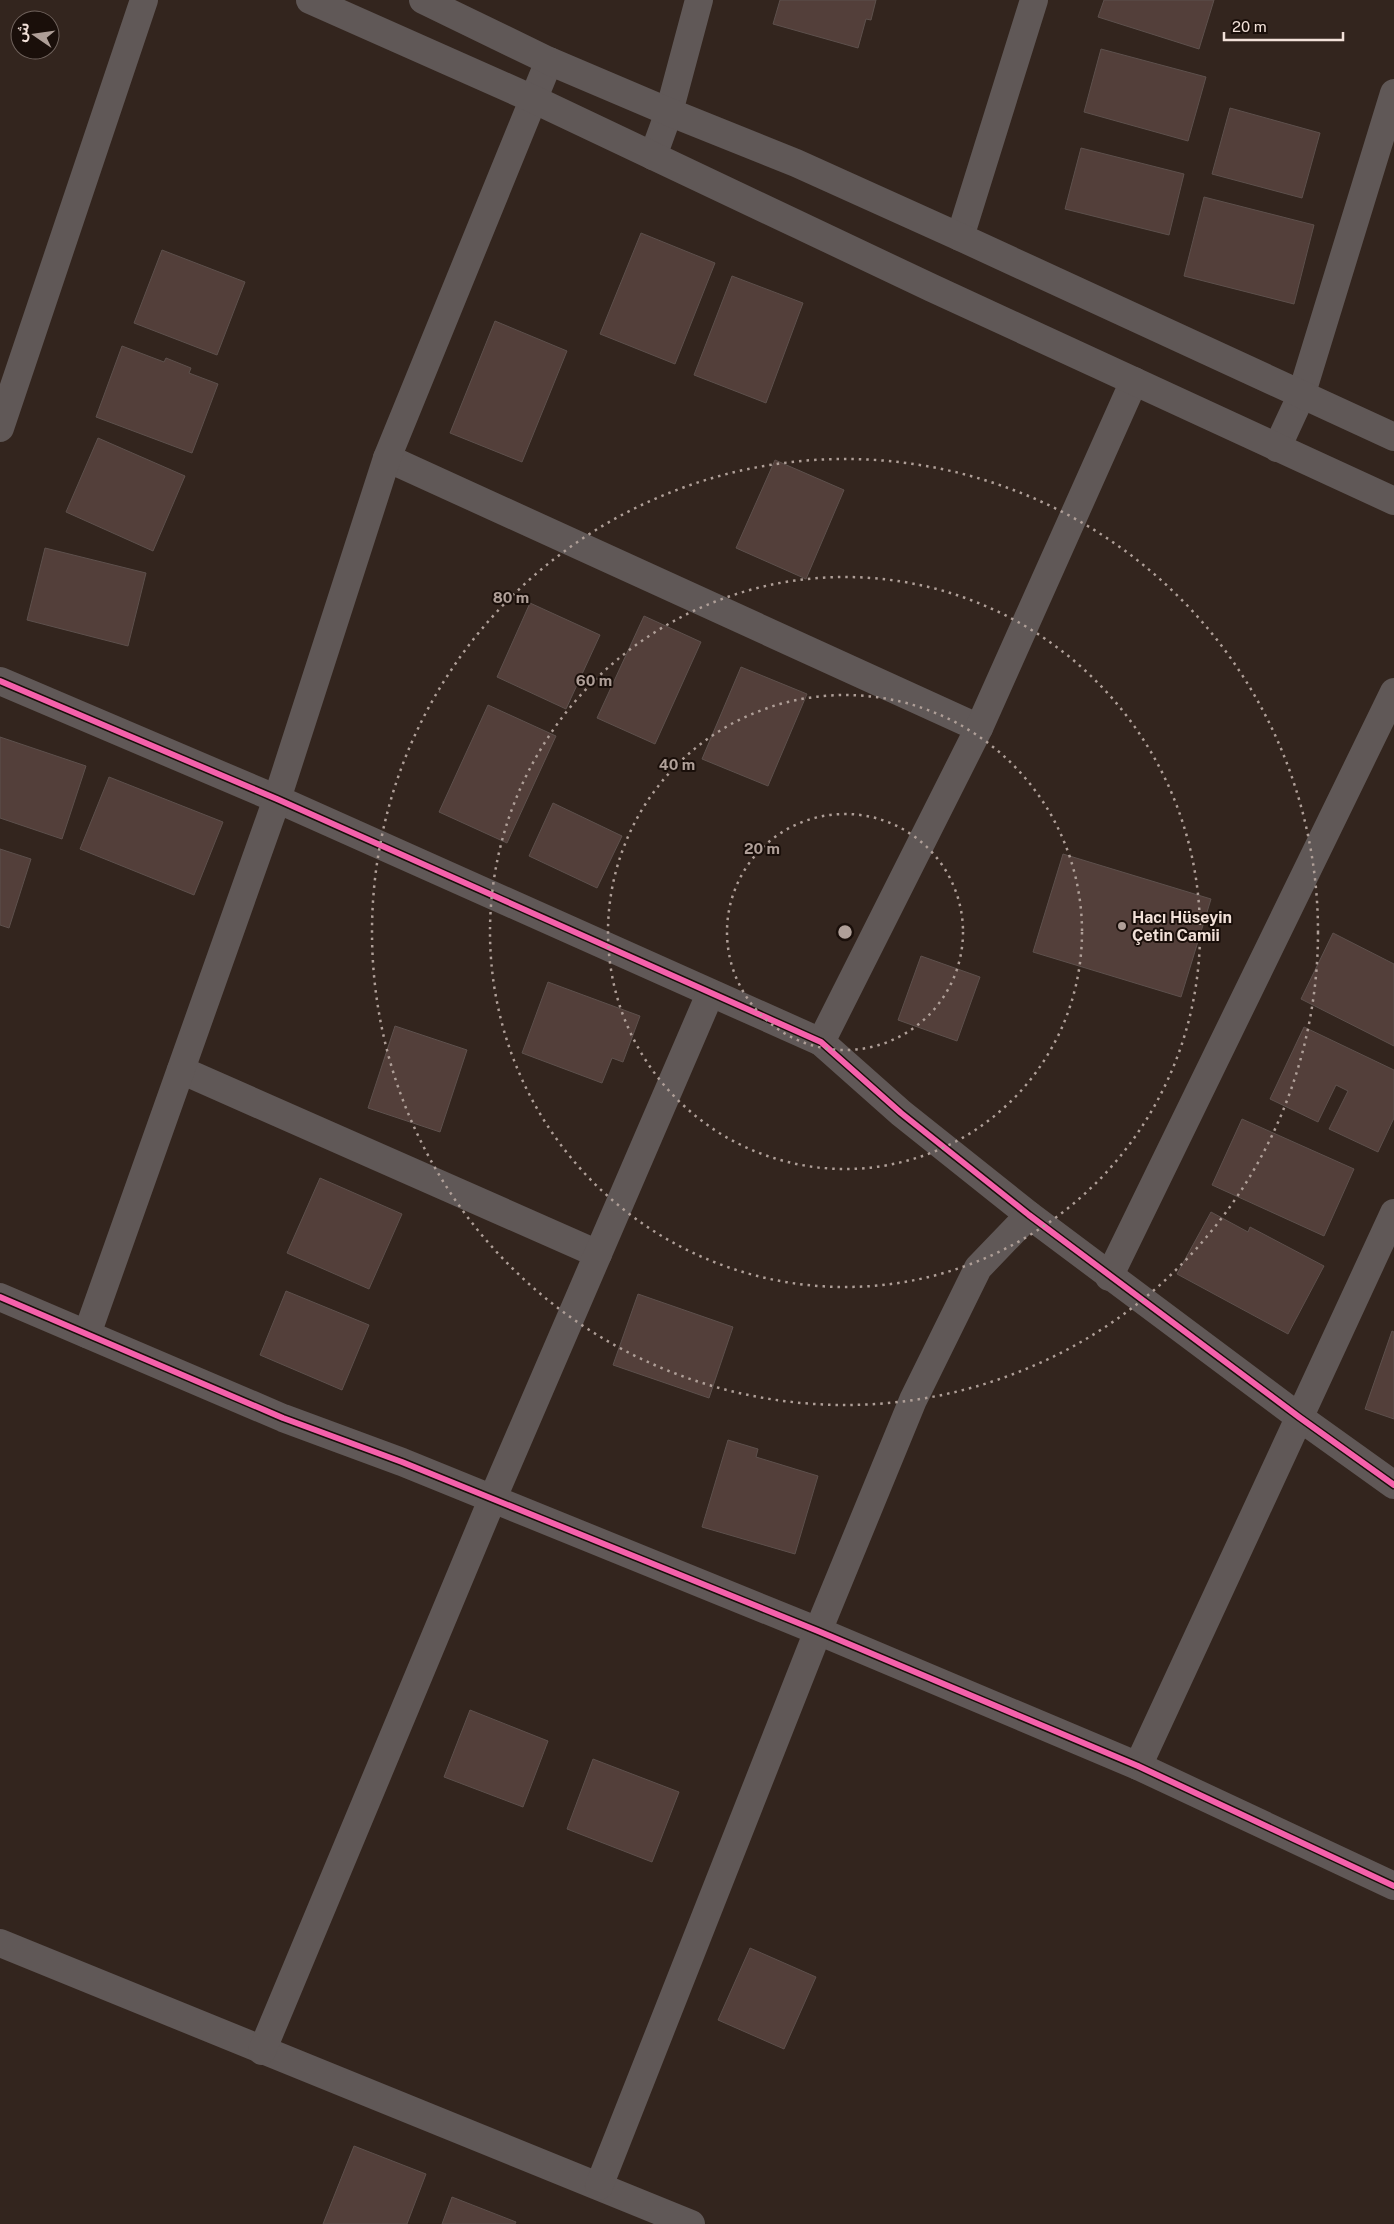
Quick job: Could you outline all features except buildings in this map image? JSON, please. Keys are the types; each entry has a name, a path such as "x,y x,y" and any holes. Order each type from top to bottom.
{"street":[{"path":"0,428 144,0"},
{"path":"310,0 533,99 1394,502"},
{"path":"423,0 549,61 796,163 960,237 1300,396 1394,437"},
{"path":"653,156 669,112 699,0"},
{"path":"960,237 1034,0"},
{"path":"87,1334 277,799 387,458 549,61"},
{"path":"1276,448 1300,396 1394,93"},
{"path":"821,1042 979,728 1134,381"},
{"path":"387,458 979,728"},
{"path":"0,681 277,799 821,1042 901,1113 1109,1277 1298,1417 1394,1485"},
{"path":"1109,1277 1394,692"},
{"path":"262,2050 492,1500 710,994"},
{"path":"181,1070 598,1254"},
{"path":"1138,1766 1394,1213"},
{"path":"599,2186 818,1631 913,1400 978,1268 1029,1215"},
{"path":"0,1297 283,1418 402,1462 818,1631 1138,1766 1394,1886"},
{"path":"0,1943 691,2224"}],"cycle path":[{"path":"0,681 277,799 821,1042 901,1113 1029,1215 1299,1417 1394,1485"},
{"path":"0,1297 283,1418 402,1462 818,1631 1138,1766 1394,1886"}],"place":[{"name":"Hacı Hüseyin Çetin Camii","path":"1122,926"}]}
